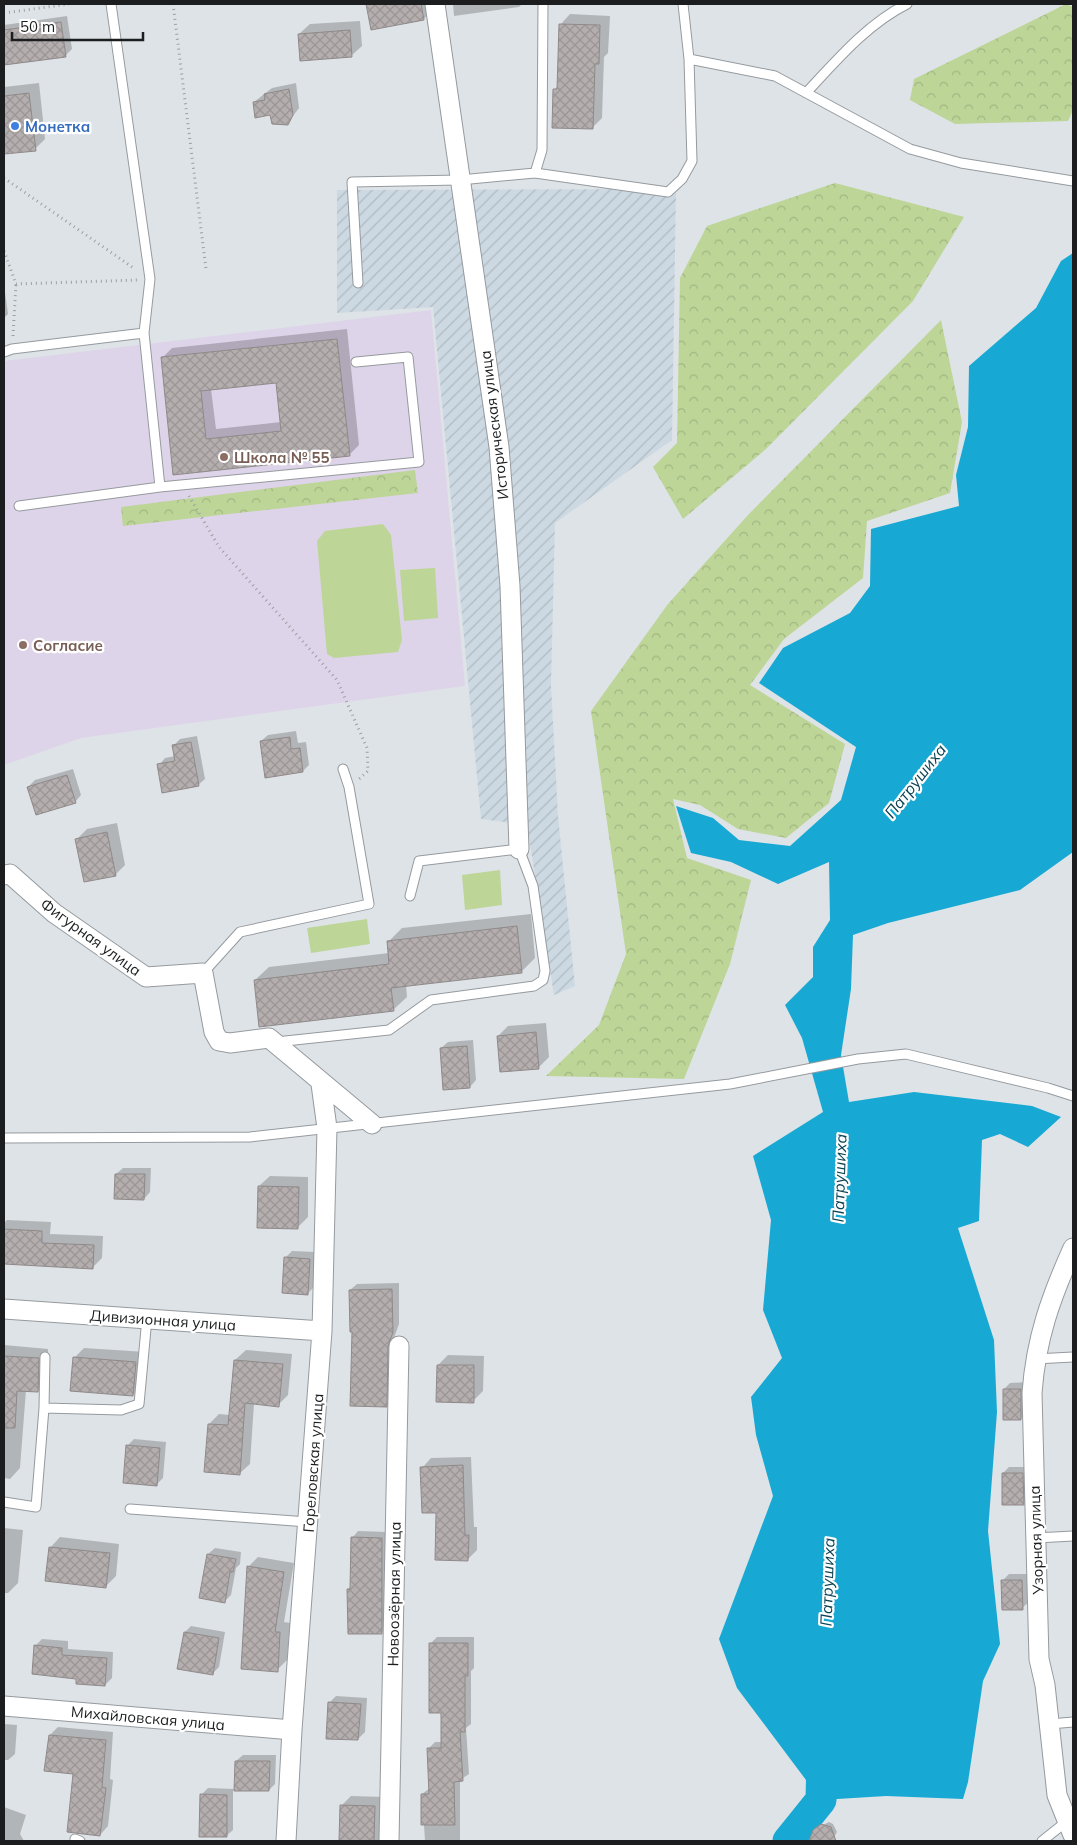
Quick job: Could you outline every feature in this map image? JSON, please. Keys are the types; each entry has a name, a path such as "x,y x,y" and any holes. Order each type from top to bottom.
{"street":[{"name":"Историческая улица","path":"435,4 499,447 510,586 519,849"},
{"name":"Фигурная улица","path":"4,875 10,874 54,913 146,977 203,974"},
{"path":"203,974 214,1032 219,1041 230,1043 269,1038 276,1042 321,1084 372,1124"},
{"name":"Гореловская улица","path":"286,1841 292,1730 322,1331 326,1128 321,1084"},
{"name":"Узорная улица","path":"1070,1829 1057,1795 1050,1724 1039,1658 1032,1392 1034,1358 1043,1323 1073,1248"},
{"name":"Дивизионная улица","path":"4,1309 322,1331"},
{"name":"Новоозёрная улица","path":"389,1841 399,1346"},
{"name":"Михайловская улица","path":"4,1706 292,1730"}],"lane":[{"path":"111,4 150,279 144,333 160,487"},
{"path":"535,173 542,150 543,4"},
{"path":"358,283 352,182 460,180 535,173 668,192 682,179 692,161 689,59 682,4"},
{"path":"806,94 887,14 907,4"},
{"path":"689,59 775,76 910,149 962,164 1073,180"},
{"path":"8,350 144,333"},
{"path":"19,506 183,484 420,462 408,357 356,362"},
{"path":"203,974 240,932 369,904 349,787 343,769"},
{"path":"276,1042 389,1030 431,1000 534,986 543,980 545,971 540,929 532,886 519,849 420,861 410,896"},
{"path":"4,1138 250,1137 730,1084 858,1059 906,1054 1048,1088 1073,1096"},
{"path":"44,1408 121,1410 139,1404 147,1318"},
{"path":"4,1502 36,1507 44,1408 45,1357"},
{"path":"1034,1358 1073,1357"},
{"path":"130,1509 309,1522"},
{"path":"1036,1538 1073,1536"},
{"path":"1050,1724 1073,1722"},
{"path":"1042,1841 1070,1829"}],"path":[{"path":"4,13 69,4"},
{"path":"173,4 206,269"},
{"path":"4,178 150,279"},
{"path":"4,250 16,284 8,350"},
{"path":"16,284 150,279"},
{"path":"183,484 219,546 338,680 367,748 368,771 349,787"}],"shaded area":[{"path":"676,189 672,440 555,523 551,685 558,816 575,986 554,995 527,825 481,819 433,307 337,313 337,190"},
{"name":"Школа № 55","path":"431,310 465,686 81,738 4,765 4,361"}],"green space":[{"path":"1066,4 1073,7 1073,110 1068,121 955,124 910,100 914,79"},
{"path":"835,183 964,217 913,301 766,449 683,519 653,467 677,443 680,278 707,226"},
{"path":"941,320 962,422 950,493 867,521 863,578 784,639 750,685 845,744 829,803 786,838 738,829 700,805 673,799 687,858 751,880 730,964 684,1079 546,1076 599,1025 626,954 591,711 668,604 748,515"},
{"path":"415,470 418,493 123,526 121,507"},
{"path":"383,524 391,535 402,640 398,652 334,658 327,654 317,541 325,531"},
{"path":"435,568 438,618 404,621 400,570"},
{"path":"500,870 502,905 465,910 462,875"},
{"path":"367,919 370,944 311,953 307,928"}],"water":[{"path":"1073,253 1073,852 1020,890 888,923 853,935 851,989 841,1055 849,1102 914,1092 1032,1106 1061,1117 1028,1147 1000,1134 982,1140 979,1221 958,1228 994,1340 997,1412 988,1531 1000,1644 983,1681 968,1782 963,1799 886,1796 821,1800 737,1688 719,1639 773,1496 756,1435 751,1397 782,1358 763,1310 771,1220 753,1156 823,1112 802,1038 785,1005 813,977 813,947 830,920 829,862 778,884 731,862 691,853 676,806 713,818 739,840 790,846 841,800 856,747 759,683 783,648 850,613 870,586 871,529 959,506 956,475 968,427 969,366 1036,308 1061,261"}],"building":[{"path":"366,4 421,4 424,20 371,30"},
{"path":"61,22 66,57 4,65 4,30"},
{"path":"559,24 600,25 599,64 595,64 593,129 552,128 553,89 557,89"},
{"path":"350,30 352,57 300,61 298,34"},
{"path":"289,89 293,115 288,125 272,124 270,115 255,118 253,102 265,100 264,94"},
{"path":"29,93 36,151 4,154 4,96"},
{"path":"337,339 350,456 173,475 161,357","holes":["276,383 281,431 206,439 201,391"]},
{"path":"290,737 291,749 300,748 303,772 265,778 260,741"},
{"path":"191,742 199,786 162,793 157,764 175,761 172,745"},
{"path":"67,775 76,803 36,815 27,787"},
{"path":"107,832 116,876 84,882 75,839"},
{"path":"517,926 522,973 391,988 394,1011 259,1027 254,980 389,964 387,941"},
{"path":"536,1032 539,1069 500,1072 497,1036"},
{"path":"467,1046 470,1088 443,1090 440,1048"},
{"path":"115,1174 145,1174 144,1200 114,1199"},
{"path":"258,1186 299,1187 298,1229 257,1228"},
{"path":"4,1229 42,1231 42,1243 94,1245 93,1269 4,1264"},
{"path":"284,1257 310,1259 308,1295 282,1293"},
{"path":"392,1289 393,1332 388,1346 387,1407 350,1406 352,1332 350,1332 349,1290"},
{"path":"4,1356 39,1358 38,1392 17,1391 15,1428 4,1428"},
{"path":"73,1357 136,1362 133,1396 70,1391"},
{"path":"234,1360 283,1364 279,1407 245,1403 240,1475 204,1472 208,1424 228,1425"},
{"path":"437,1365 474,1365 474,1403 436,1402"},
{"path":"1003,1389 1021,1389 1021,1420 1003,1420"},
{"path":"126,1445 160,1448 157,1486 123,1483"},
{"path":"463,1465 465,1535 469,1535 468,1561 435,1560 436,1513 422,1513 420,1467"},
{"path":"1002,1473 1023,1473 1024,1505 1002,1505"},
{"path":"351,1537 382,1538 382,1634 348,1634 347,1589 350,1589"},
{"path":"49,1547 110,1553 106,1588 45,1581"},
{"path":"207,1554 236,1559 233,1572 230,1572 225,1603 199,1598"},
{"path":"247,1566 284,1572 275,1632 280,1632 278,1672 241,1669"},
{"path":"1001,1580 1022,1580 1023,1610 1002,1610"},
{"path":"184,1632 219,1638 213,1675 177,1669"},
{"path":"429,1643 468,1643 468,1676 465,1676 465,1732 460,1732 463,1781 454,1782 455,1825 421,1825 421,1794 429,1794 427,1748 441,1748 441,1713 429,1713"},
{"path":"34,1645 62,1648 62,1655 107,1658 105,1686 76,1684 76,1679 32,1674"},
{"path":"328,1702 361,1704 358,1740 326,1739"},
{"path":"49,1735 106,1740 102,1787 106,1788 100,1836 67,1832 73,1774 44,1771"},
{"path":"235,1761 270,1761 269,1791 234,1791"},
{"path":"200,1794 227,1795 227,1837 199,1837"},
{"path":"340,1805 375,1806 374,1841 339,1841"},
{"path":"821,1824 831,1827 836,1841 809,1841 813,1830"}],"waterway":[{"name":"Патрушиха","path":"788,1841 821,1800 822,1759"}],"place":[{"name":"Монетка","path":"15,126"},
{"name":"Школа № 55","path":"224,457"},
{"name":"Согласие","path":"23,645"}]}
